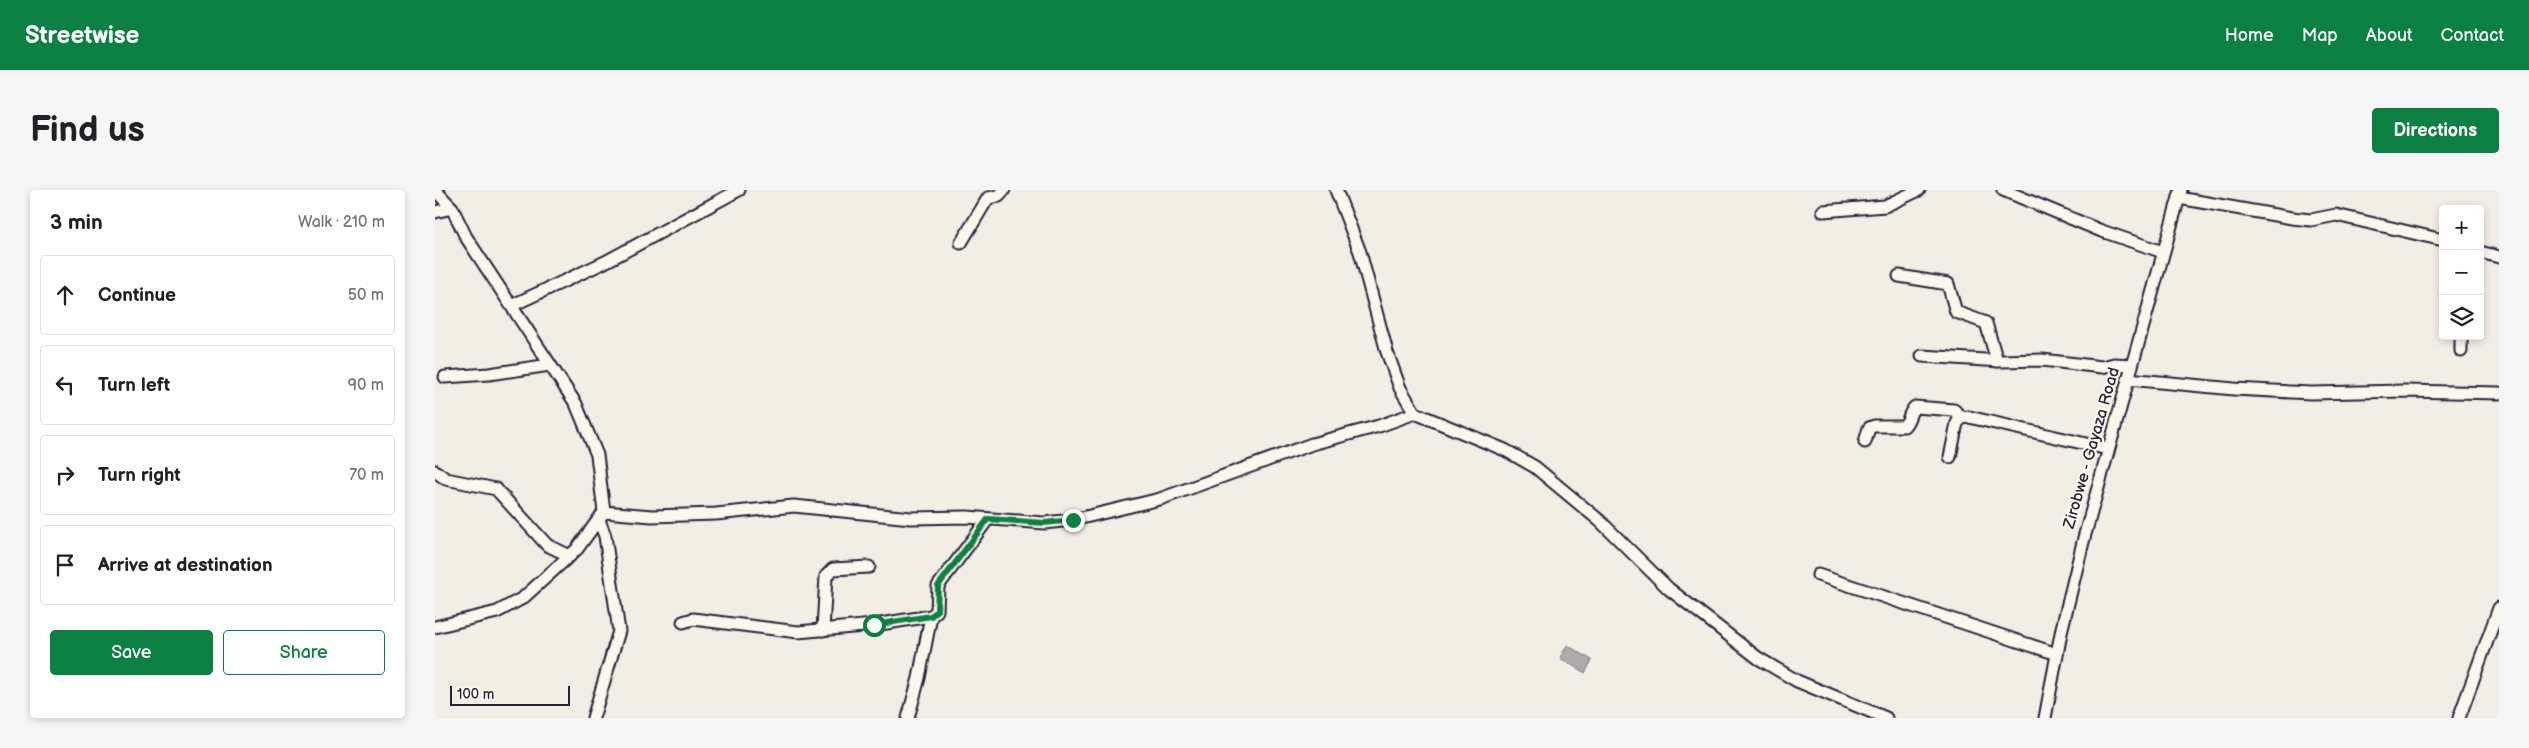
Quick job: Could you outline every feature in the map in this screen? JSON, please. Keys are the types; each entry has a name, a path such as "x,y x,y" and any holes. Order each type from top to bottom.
{"street":[{"path":"435,190 452,208 466,237 513,305 550,366 576,404 593,441 619,632 593,718"},
{"path":"513,305 605,262 739,190"},
{"path":"961,242 988,198 999,196 1004,190"},
{"path":"1336,190 1360,252 1397,379 1407,403 1415,413 1505,450 1535,467 1600,521 1669,589 1758,658 1797,681 1886,718"},
{"path":"1823,211 1885,206 1919,190"},
{"path":"2003,190 2099,230 2163,252"},
{"path":"2180,194 2293,218 2311,220 2337,215 2439,239"},
{"name":"Zirobwe - Gayaza Road","path":"2045,718 2057,654 2108,449 2180,194"},
{"path":"435,212 452,208"},
{"path":"2484,253 2499,257"},
{"path":"1899,276 1949,284 1956,312 1986,322 1997,361"},
{"path":"2461,340 2461,351"},
{"path":"1922,356 1997,361 2042,360 2102,367 2114,364 2132,365"},
{"path":"445,377 489,374 550,366"},
{"path":"2128,379 2234,389 2311,393 2405,391 2499,393"},
{"path":"1865,442 1869,428 1874,426 1904,426 1908,422 1911,410 1915,407 1954,410 1962,418"},
{"path":"602,516 716,514 794,506 875,516 988,519 1044,523 1073,520 1110,513 1160,499 1312,444 1379,426 1415,413"},
{"path":"1950,457 1957,423 1962,418 1969,417 2108,449"},
{"path":"435,471 446,479 496,489 547,545 570,556"},
{"path":"435,627 497,612 514,604 570,556 602,516"},
{"path":"683,622 693,619 780,631 823,630 874,625 931,616 937,611 938,586 988,519"},
{"path":"823,630 826,576 833,569 869,567"},
{"path":"1818,575 2057,654"},
{"path":"2459,718 2499,608"},
{"path":"908,718 919,678 931,616"}],"shaded area":[{"path":"1567,645 1592,660 1585,673 1560,658"}],"route":[{"path":"874,625 931,616 937,611 939,602 938,586 988,519 1044,523 1073,520"}]}
